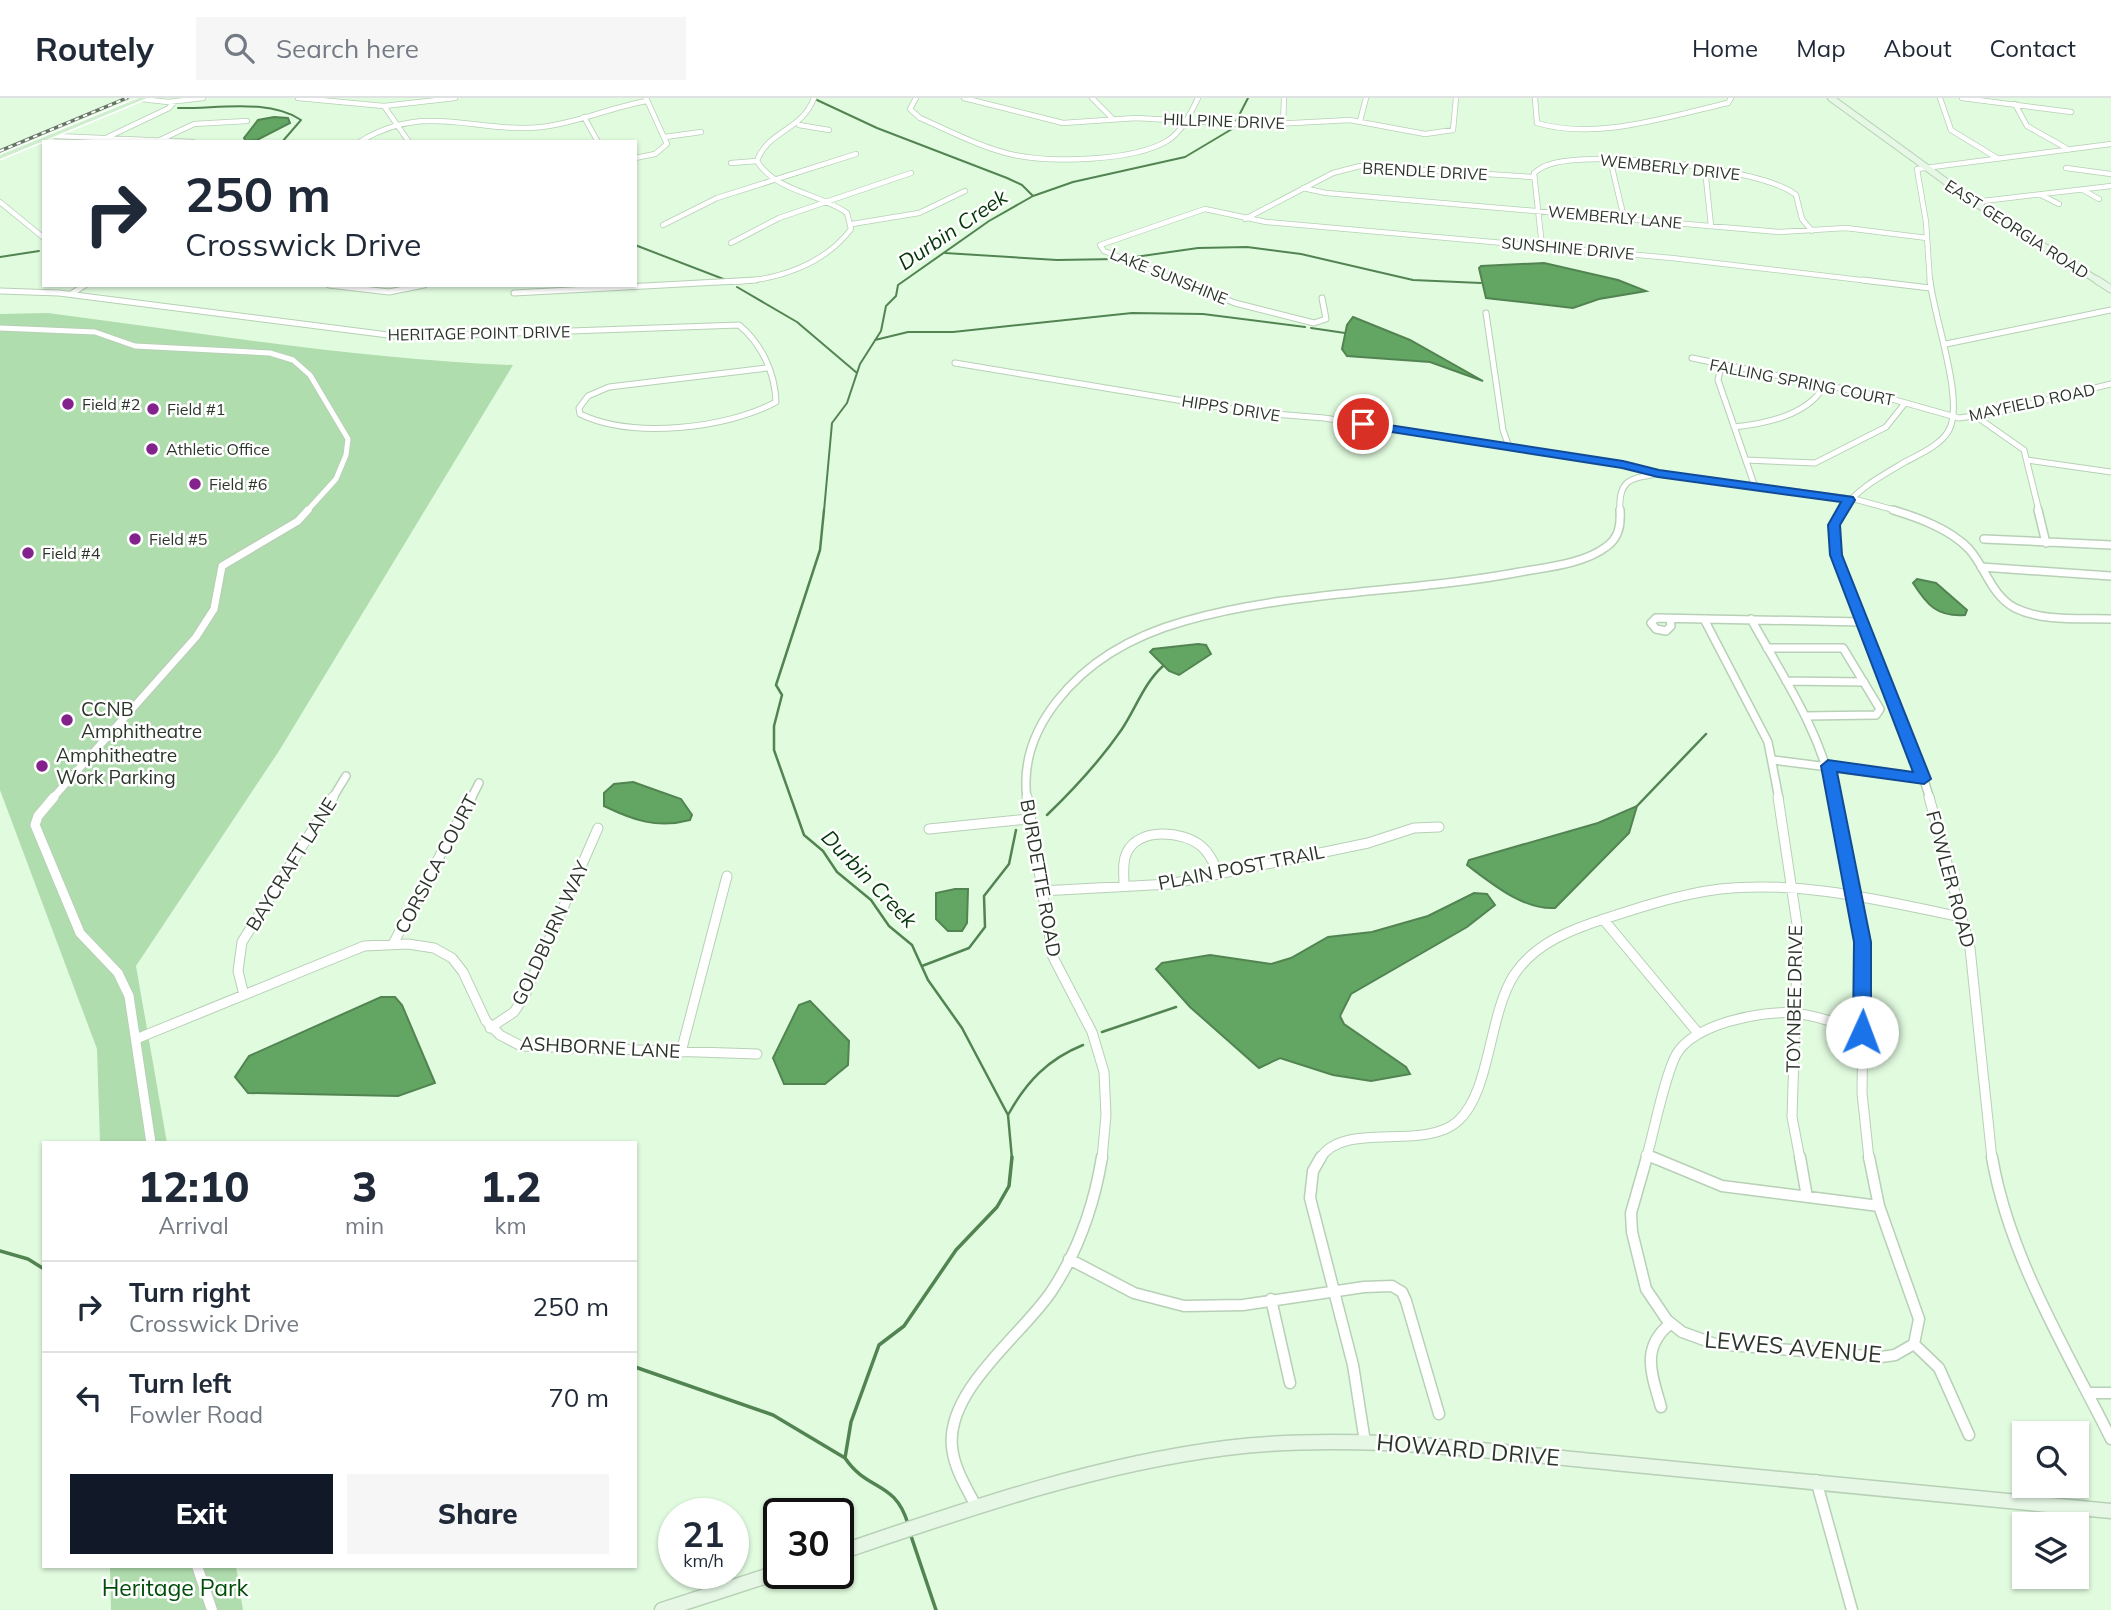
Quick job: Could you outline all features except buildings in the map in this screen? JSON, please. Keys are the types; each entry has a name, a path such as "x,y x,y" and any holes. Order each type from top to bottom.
{"main road":[{"path":"45,140 75,133 142,99"},
{"path":"0,157 42,141"}],"street":[{"path":"142,99 175,101 203,98"},
{"path":"298,98 384,106 455,98"},
{"path":"757,162 764,145 799,125 809,115 814,98"},
{"path":"916,98 910,105 911,111 938,125 1003,152 1048,159 1156,147 1170,140 1198,98"},
{"name":"HILLPINE DRIVE","path":"964,98 1058,123 1113,119 1239,125 1360,121 1416,133 1448,133 1454,129 1456,98"},
{"path":"1092,98 1113,119"},
{"path":"1283,124 1284,98"},
{"path":"1360,121 1366,98"},
{"path":"1535,98 1536,123 1561,127 1619,126 1727,103 1731,98"},
{"name":"EAST GEORGIA ROAD","path":"1831,98 1974,202 2111,289"},
{"path":"1940,98 1946,120 1955,133 1998,159"},
{"path":"1962,98 2071,112"},
{"path":"364,140 397,127 462,121 537,128 646,99 667,144 662,150 637,157"},
{"path":"105,138 169,108 175,101"},
{"path":"2015,104 2018,117 2027,126 2068,149"},
{"path":"384,106 407,140"},
{"path":"584,117 597,140"},
{"path":"75,133 105,138 160,140 194,124 247,121"},
{"path":"799,125 830,130"},
{"path":"665,137 701,132"},
{"path":"1952,417 1954,404 1946,344 1930,288 1927,238 1916,171 1924,167 2111,144"},
{"path":"663,225 706,202 856,154"},
{"path":"1610,159 1624,218"},
{"name":"WEMBERLY DRIVE","path":"1533,177 1538,167 1550,162 1610,159 1751,175 1782,185 1798,198 1802,219 1812,231"},
{"path":"730,163 757,162"},
{"path":"757,162 762,171 774,180 843,209 852,225"},
{"name":"BRENDLE DRIVE","path":"1245,219 1339,171 1369,165 1533,177"},
{"path":"2066,168 2111,174"},
{"path":"1705,169 1711,226"},
{"path":"730,243 779,218 911,173"},
{"path":"1533,177 1542,246"},
{"path":"1974,202 2111,186"},
{"name":"WEMBERLY LANE","path":"1303,188 1326,193 1779,232 1846,228 1927,238"},
{"path":"2083,190 2099,199"},
{"path":"852,225 919,213 965,191"},
{"path":"2041,195 2059,204"},
{"path":"0,202 42,236"},
{"name":"SUNSHINE DRIVE","path":"1205,209 1245,219 1760,267 1930,288"},
{"name":"LAKE SUNSHINE","path":"1205,209 1109,239 1100,246 1176,281 1294,319 1314,323 1326,319 1322,298"},
{"path":"637,286 729,283 774,276 795,269 837,245 848,234 852,225"},
{"path":"71,294 82,287"},
{"path":"345,287 384,292 417,287"},
{"path":"514,293 606,287"},
{"name":"HERITAGE POINT DRIVE","path":"0,291 71,294 404,337 739,325 754,339 767,368 776,389 776,402 756,414 736,419 659,426 601,424 580,414 583,401 609,387 767,368"},
{"path":"1946,344 2111,310"},
{"path":"1486,313 1503,430 1509,447"},
{"path":"0,328 95,332 135,346 243,349 293,360 310,374 348,439 346,455 335,479 313,507 289,527 222,566 214,609 196,637 69,779 35,825 79,933 125,983 151,1141"},
{"name":"FALLING SPRING COURT","path":"1692,358 1905,403 1952,417"},
{"name":"HIPPS DRIVE","path":"955,363 1250,412 1324,418 1633,466 1658,474"},
{"path":"1721,366 1718,380 1755,487"},
{"name":"MAYFIELD ROAD","path":"1952,417 1977,416 2111,384"},
{"path":"1734,427 1765,424 1818,397 1824,386"},
{"path":"1746,460 1815,463 1886,427 1905,403"},
{"path":"1977,416 2016,441 2024,450 2046,542"},
{"name":"FOWLER ROAD","path":"1952,417 1949,430 1933,446 1882,475 1849,500 1834,525 1834,541 1840,568 1924,779 1961,916 1975,974 1987,1127 1998,1192 2031,1279 2111,1439"},
{"path":"2027,460 2111,472"},
{"name":"BURDETTE ROAD","path":"976,1506 955,1462 952,1435 956,1417 967,1396 1044,1301 1069,1259 1088,1219 1106,1123 1106,1085 1098,1048 1053,957 1028,819 1027,759 1043,720 1059,695 1081,673 1128,644 1165,627 1210,615 1482,578 1589,555 1607,547 1617,535 1620,522 1618,500 1623,486 1641,476 1658,474 1879,506 1946,534 1965,545 1998,593 2016,608 2036,613 2111,619"},
{"path":"1984,540 2111,545"},
{"path":"1981,567 2111,576"},
{"path":"1670,619 1862,622"},
{"name":"TOYNBEE DRIVE","path":"1704,619 1768,742 1773,760 1798,931 1792,1117 1807,1197"},
{"path":"1751,619 1805,716 1828,766 1864,955 1862,1032 1865,1140 1879,1206 1919,1319 1914,1344 1939,1368 1969,1435"},
{"path":"1767,648 1843,648 1880,709 1876,715 1805,716"},
{"path":"1786,681 1864,682"},
{"path":"1773,760 1924,779"},
{"name":"BAYCRAFT LANE","path":"244,995 238,971 242,942 346,776"},
{"name":"CORSICA COURT","path":"393,944 479,783"},
{"path":"929,829 1028,819"},
{"name":"PLAIN POST TRAIL","path":"1041,891 1170,884 1368,843 1414,828 1439,827"},
{"name":"GOLDBURN WAY","path":"490,1028 514,1012 524,997 598,828"},
{"path":"1125,885 1125,858 1130,848 1142,839 1161,834 1197,842 1209,853 1219,874"},
{"path":"681,1052 727,876"},
{"path":"1365,1442 1353,1365 1310,1198 1309,1182 1320,1158 1344,1140 1426,1136 1454,1125 1475,1099 1503,1001 1521,965 1552,938 1603,919 1688,894 1745,888 1791,888 1853,896 1961,916"},
{"path":"1603,919 1698,1033"},
{"path":"136,1039 364,946 393,944 426,945 442,949 454,958 490,1028"},
{"name":"LEWES AVENUE","path":"1862,1032 1827,1019 1794,1012 1752,1015 1698,1033 1684,1044 1676,1056 1634,1196 1632,1232 1649,1298 1670,1324 1697,1340 1714,1344 1881,1357 1895,1355 1914,1344"},
{"name":"ASHBORNE LANE","path":"490,1028 499,1037 521,1046 757,1054"},
{"path":"1646,1155 1722,1186 1879,1206"},
{"path":"1069,1259 1158,1302 1215,1306 1392,1286 1402,1292 1439,1414"},
{"path":"1270,1300 1290,1383"},
{"path":"1661,1407 1652,1370 1652,1352 1654,1339 1670,1324"},
{"path":"2088,1393 2111,1394"},
{"name":"HOWARD DRIVE","path":"854,1548 976,1506 1157,1458 1265,1445 1365,1442 1816,1480 2111,1511"},
{"path":"1816,1480 1852,1610"},
{"path":"198,1568 212,1610"},
{"path":"662,1610 763,1577"}],"green space":[{"path":"48,313 338,351 513,365 279,751 136,966 167,1141 100,1141 97,1049 0,790 0,314"},
{"name":"Heritage Park","path":"110,1568 236,1568 243,1610 111,1610"}],"shaded area":[{"path":"288,118 290,123 257,140 245,140 244,138 258,120"},
{"path":"1544,263 1618,280 1646,291 1599,299 1573,308 1486,298 1479,268 1481,266"},
{"path":"1353,317 1410,340 1483,381 1430,362 1347,356 1342,349 1347,325"},
{"path":"1917,579 1936,583 1967,610 1965,615 1947,614 1934,608 1913,583"},
{"path":"1206,645 1211,654 1179,675 1169,671 1150,652 1153,649"},
{"path":"633,782 681,799 692,815 690,820 667,824 646,822 604,806 604,793 614,784"},
{"path":"1637,806 1629,833 1555,908 1531,905 1519,900 1467,865 1469,860 1598,823"},
{"path":"968,889 967,923 962,931 948,931 936,919 936,893"},
{"path":"1474,893 1487,894 1495,905 1467,927 1351,994 1340,1016 1344,1024 1406,1067 1410,1074 1371,1081 1333,1075 1280,1058 1259,1068 1190,1007 1156,969 1162,963 1210,955 1271,964 1291,958 1328,937 1372,932 1428,916"},
{"path":"381,997 395,997 402,1005 435,1083 398,1096 248,1093 235,1077 249,1056"},
{"path":"810,1001 849,1041 848,1065 825,1084 784,1084 773,1058 799,1005"}],"waterway":[{"name":"Durbin Creek","path":"1033,196 1073,182 1185,157 1232,129 1248,98"},
{"path":"817,100 877,128 1007,178 1022,185 1033,196"},
{"path":"178,108 241,106 288,113 301,120 284,140"},
{"name":"Durbin Creek","path":"875,340 881,331 886,306 896,296 898,285 989,221 1033,196"},
{"path":"637,246 726,280"},
{"path":"1128,258 1198,248 1247,247 1301,254 1413,280 1481,283"},
{"path":"0,257 39,251"},
{"path":"945,253 1057,260 1118,259"},
{"path":"737,287 797,322 857,373"},
{"path":"875,340 908,332 953,332 1132,313 1203,314 1305,327"},
{"path":"1311,328 1345,333"},
{"name":"Durbin Creek","path":"857,373 875,340"},
{"name":"Durbin Creek","path":"824,511 832,423 847,403 857,373"},
{"name":"Durbin Creek","path":"824,510 820,550 776,685 782,695 774,726 774,750 804,835 823,851 837,872 871,900 889,926 912,945 928,980 962,1028 1008,1115"},
{"path":"1047,815 1105,752 1151,680 1163,666"},
{"path":"1637,806 1706,734"},
{"path":"922,966 969,948 985,927 984,896 1009,864 1016,830"},
{"path":"1102,1032 1176,1007"},
{"path":"1008,1115 1022,1092 1039,1073 1059,1057 1083,1045"},
{"name":"Durbin Creek","path":"1008,1115 1012,1158"},
{"name":"Durbin Creek","path":"845,1458 851,1422 879,1345 904,1326 956,1250 997,1207 1009,1186 1012,1158"},
{"path":"0,1251 28,1259 42,1268"},
{"path":"637,1368 773,1415 845,1458"},
{"name":"Durbin Creek","path":"845,1458 854,1469 896,1500 908,1524"},
{"name":"Durbin Creek","path":"910,1533 936,1610"}],"railway":[{"path":"0,151 127,98"}],"place":[{"name":"Field #2","path":"68,404"},
{"name":"Field #1","path":"153,409"},
{"name":"Athletic Office","path":"152,449"},
{"name":"Field #6","path":"195,484"},
{"name":"Field #5","path":"135,539"},
{"name":"Field #4","path":"28,553"},
{"name":"CCNB Amphitheatre","path":"67,720"},
{"name":"Amphitheatre Work Parking","path":"42,766"}],"route":[{"path":"1363,424 1623,464 1645,468 1658,474 1849,500 1834,525 1836,555 1924,779 1828,766 1863,942 1862,1032"}]}
